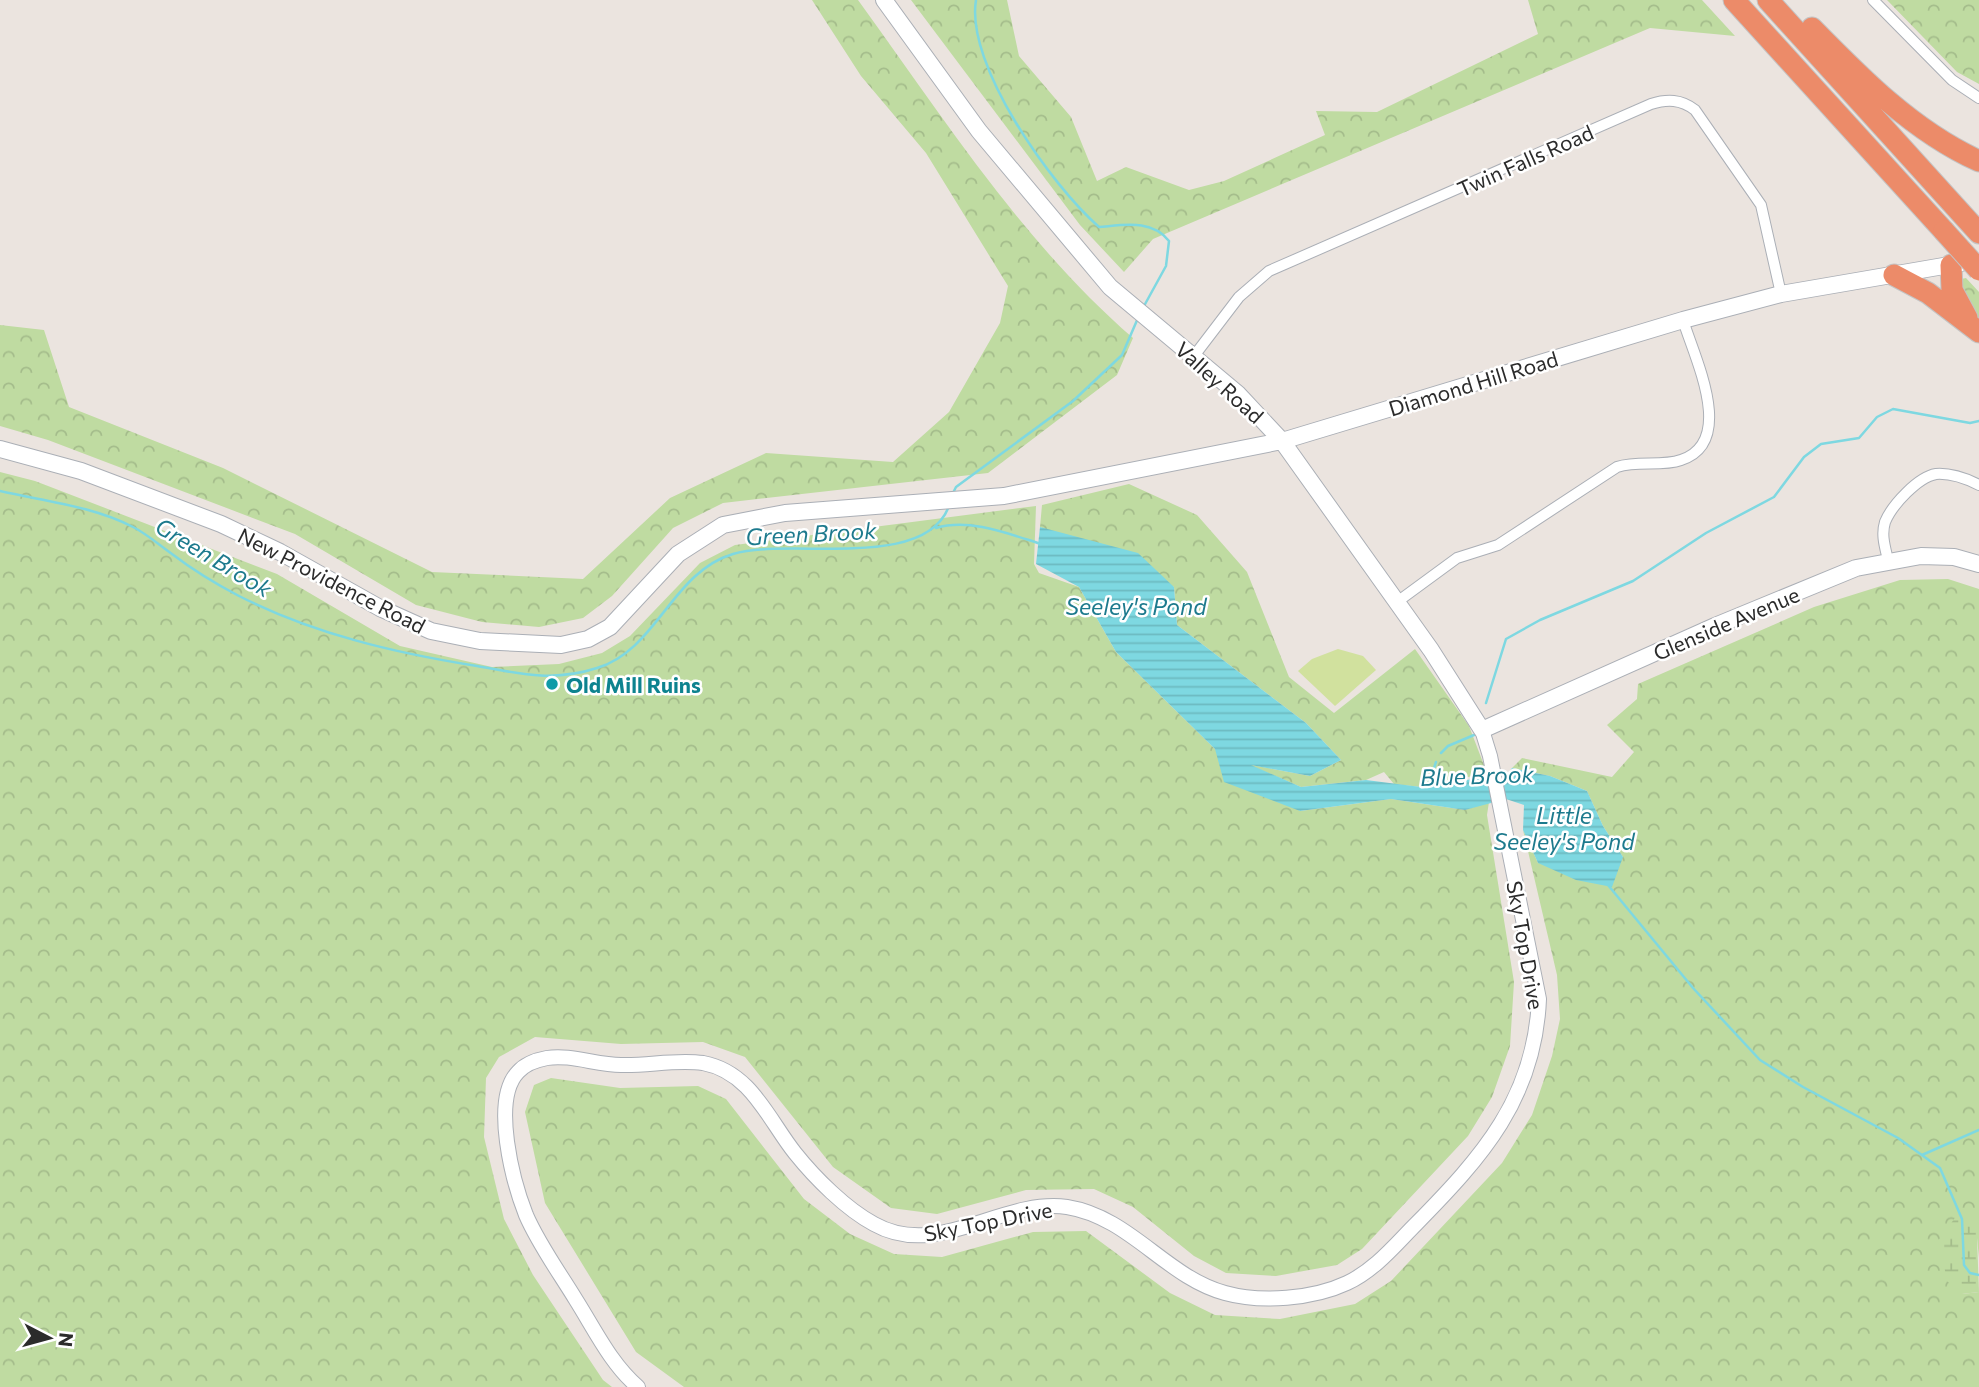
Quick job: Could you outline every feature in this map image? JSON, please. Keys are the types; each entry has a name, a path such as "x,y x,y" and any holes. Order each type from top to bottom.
{"highway":[{"path":"1734,0 1979,270"},
{"path":"1768,0 1976,230"},
{"path":"1784,0 1885,100 1936,136 1979,161"},
{"path":"1951,265 1954,297 1977,330"},
{"path":"1894,275 1928,293 1977,330"}],"main road":[{"name":"Valley Road","path":"884,0 1019,181 1110,287 1238,394 1282,441 1397,602 1482,730"},
{"name":"Diamond Hill Road","path":"966,499 1028,492 1282,441 1683,320 1781,294 1979,261"},
{"name":"New Providence Road","path":"0,449 81,471 221,524 280,552 380,608 431,631 480,641 519,645 561,645 599,633 618,620 678,554 723,525 785,513 966,499"},
{"name":"Glenside Avenue","path":"1482,730 1715,626 1856,568 1888,560 1938,556 1979,564"}],"street":[{"path":"1873,0 1952,80 1979,98"},
{"name":"Twin Falls Road","path":"1194,356 1239,297 1269,271 1651,104 1670,100 1687,104 1695,110 1761,205 1781,294"},
{"path":"1397,602 1457,558 1498,545 1617,467 1637,462 1673,463 1698,451 1707,437 1710,410 1683,320"},
{"path":"1888,560 1884,542 1885,521 1899,502 1923,479 1945,475 1979,485"},
{"name":"Valley Road","path":"1482,730 1499,801"},
{"name":"Sky Top Drive","path":"638,1387 615,1362 540,1243 526,1214 517,1185 503,1110 506,1089 518,1072 531,1063 551,1057 619,1066 702,1063 724,1069 746,1084 794,1153 813,1172 857,1213 894,1232 919,1236 939,1234 1014,1212 1042,1207 1068,1208 1100,1217 1121,1227 1193,1280 1228,1294 1284,1296 1334,1288 1377,1263 1457,1182 1504,1122 1524,1077 1538,1026 1539,999 1499,801"}],"green space":[{"path":"812,0 858,0 953,133 1020,220 1093,301 1133,338 1117,375 988,473 723,503 673,528 612,596 583,618 539,627 482,622 416,605 295,534 48,440 0,426 0,325 44,330 69,407 223,468 432,572 583,579 670,498 766,453 893,462 949,412 1000,323 1008,286 926,153 861,76"},
{"path":"911,0 1007,0 1019,56 1071,117 1097,181 1126,167 1189,190 1224,181 1325,135 1316,111 1377,112 1538,34 1528,0 1702,0 1735,36 1650,28 1153,239 1124,272 1080,225"},
{"path":"1887,0 1979,0 1979,84 1957,72"},
{"path":"1966,278 1979,292 1979,324 1956,280"},
{"path":"0,472 35,481 277,574 400,646 492,667 559,664 602,653 630,636 700,563 735,545 1036,506 1034,564 1039,573 1079,587 1116,652 1215,749 1300,811 1391,799 1465,810 1489,802 1487,815 1514,982 1510,1046 1492,1097 1468,1136 1362,1249 1337,1265 1276,1276 1226,1273 1194,1256 1133,1207 1094,1189 1026,1190 937,1214 891,1208 833,1167 745,1057 703,1042 621,1044 535,1037 499,1057 486,1078 484,1137 504,1219 533,1275 603,1380 612,1387 0,1387"},
{"path":"1129,484 1197,515 1247,572 1289,677 1334,713 1415,649 1469,726 1487,773 1421,787 1394,784 1384,772 1366,780 1301,787 1247,764 1310,776 1341,760 1306,723 1177,625 1174,587 1040,527 1042,505"},
{"path":"1948,579 1979,589 1979,1258 1977,1238 1962,1294 1979,1292 1979,1387 684,1387 636,1352 545,1203 525,1112 534,1085 551,1078 620,1088 698,1086 726,1099 804,1199 850,1234 894,1254 942,1257 1033,1232 1086,1231 1170,1293 1215,1315 1280,1319 1355,1304 1391,1281 1502,1163 1532,1115 1552,1056 1560,1019 1557,975 1523,830 1538,863 1623,857 1603,826 1587,791 1550,776 1512,768 1522,758 1612,777 1634,752 1607,725 1637,699 1638,684 1814,607 1900,580"},
{"path":"1338,649 1363,656 1376,670 1335,706 1298,671 1312,659"},
{"path":"1957,1215 1973,1216 1977,1238 1979,1292 1962,1294 1947,1281 1939,1240"}],"water":[{"name":"Seeley's Pond","path":"1040,527 1138,553 1174,587 1177,625 1306,723 1341,760 1310,776 1251,765 1301,787 1366,780 1421,787 1479,778 1487,785 1502,781 1512,768 1550,776 1587,791 1603,826 1623,857 1612,887 1576,880 1538,863 1523,830 1524,805 1506,799 1465,810 1391,799 1300,811 1224,782 1215,749 1116,652 1079,587 1036,564"}],"waterway":[{"name":"Green Brook","path":"976,0 976,27 984,57 998,90 1016,122 1058,183 1099,227 1146,226 1169,241 1166,266 1144,306"},
{"name":"Green Brook","path":"953,493 956,487 1073,401 1122,355 1138,318"},
{"path":"1486,703 1506,639 1540,620 1633,581 1706,533 1774,497 1804,457 1821,444 1859,438 1877,417 1893,409 1970,423 1979,421"},
{"name":"Green Brook","path":"0,491 85,509 118,520 143,533 188,566 230,591 296,621 355,640 416,655 508,672 551,676 597,668 618,659 650,629 694,577 712,563 733,554 757,550 885,546 913,539 935,526 949,506"},
{"name":"Blue Brook","path":"936,528 949,525 976,526 1041,544"},
{"path":"1441,753 1448,746 1474,735"},
{"path":"1427,789 1436,762"},
{"name":"Blue Brook","path":"1608,885 1693,988 1760,1060 1803,1087 1898,1138 1940,1168 1962,1219 1964,1265 1970,1273 1979,1275"},
{"path":"1922,1155 1979,1130"}],"place":[{"name":"Old Mill Ruins","path":"552,684"}],"water label":[{"name":"Little Seeley's Pond","path":"1564,828"}]}
